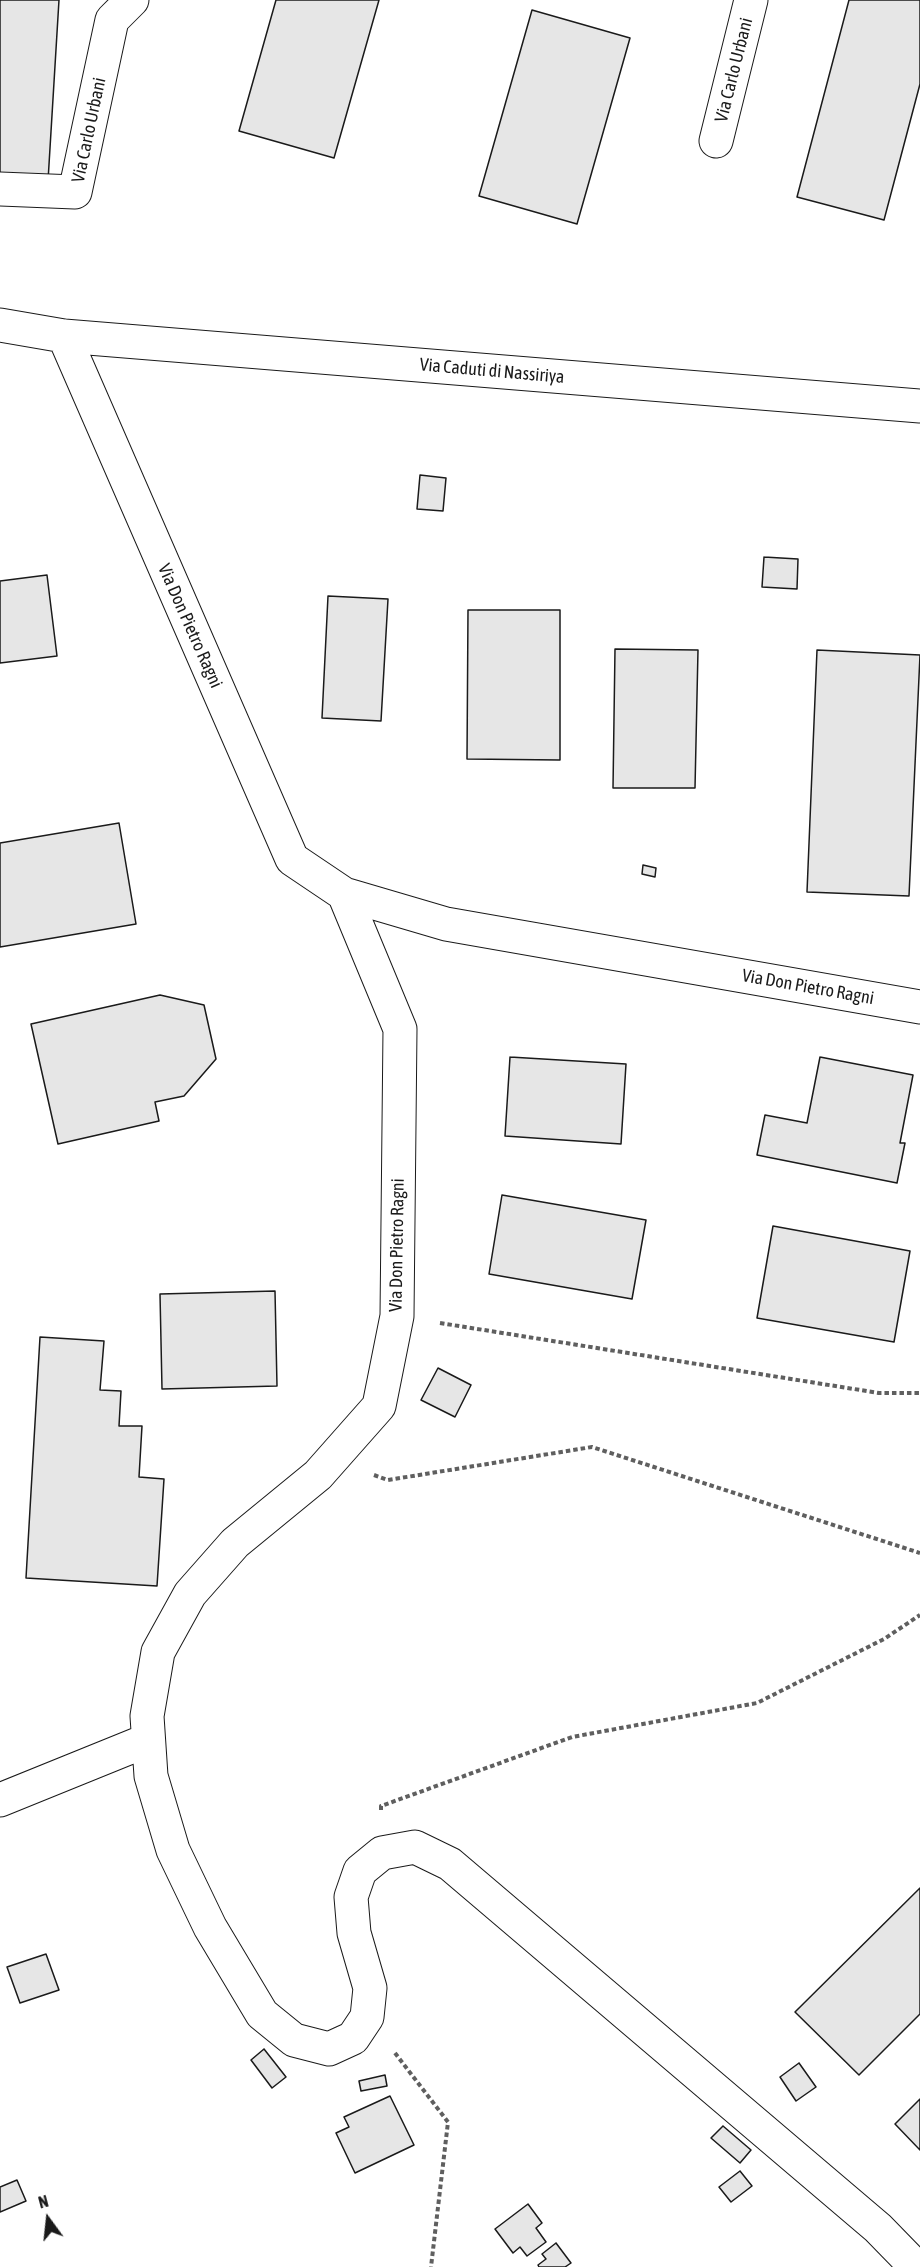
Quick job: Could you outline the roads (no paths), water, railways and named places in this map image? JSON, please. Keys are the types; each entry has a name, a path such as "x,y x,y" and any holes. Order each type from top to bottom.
{"street":[{"name":"Via Carlo Urbani","path":"0,189 75,192 112,20 132,0"},
{"name":"Via Carlo Urbani","path":"716,141 751,0"},
{"name":"Via Caduti di Nassiriya","path":"0,325 64,336 920,406"},
{"name":"Via Don Pietro Ragni","path":"64,336 292,859 344,894 446,924 920,1007"},
{"name":"Via Don Pietro Ragni","path":"344,894 400,1029 398,1316 379,1406 318,1475 235,1543 190,1594 158,1652 147,1716 148,1740 151,1776 173,1850 210,1927 262,2014 294,2040 329,2049 353,2038 367,2017 370,1988 354,1933 351,1897 360,1871 382,1853 415,1847 450,1864 878,2228 916,2267"},
{"path":"0,1800 148,1740"}]}
